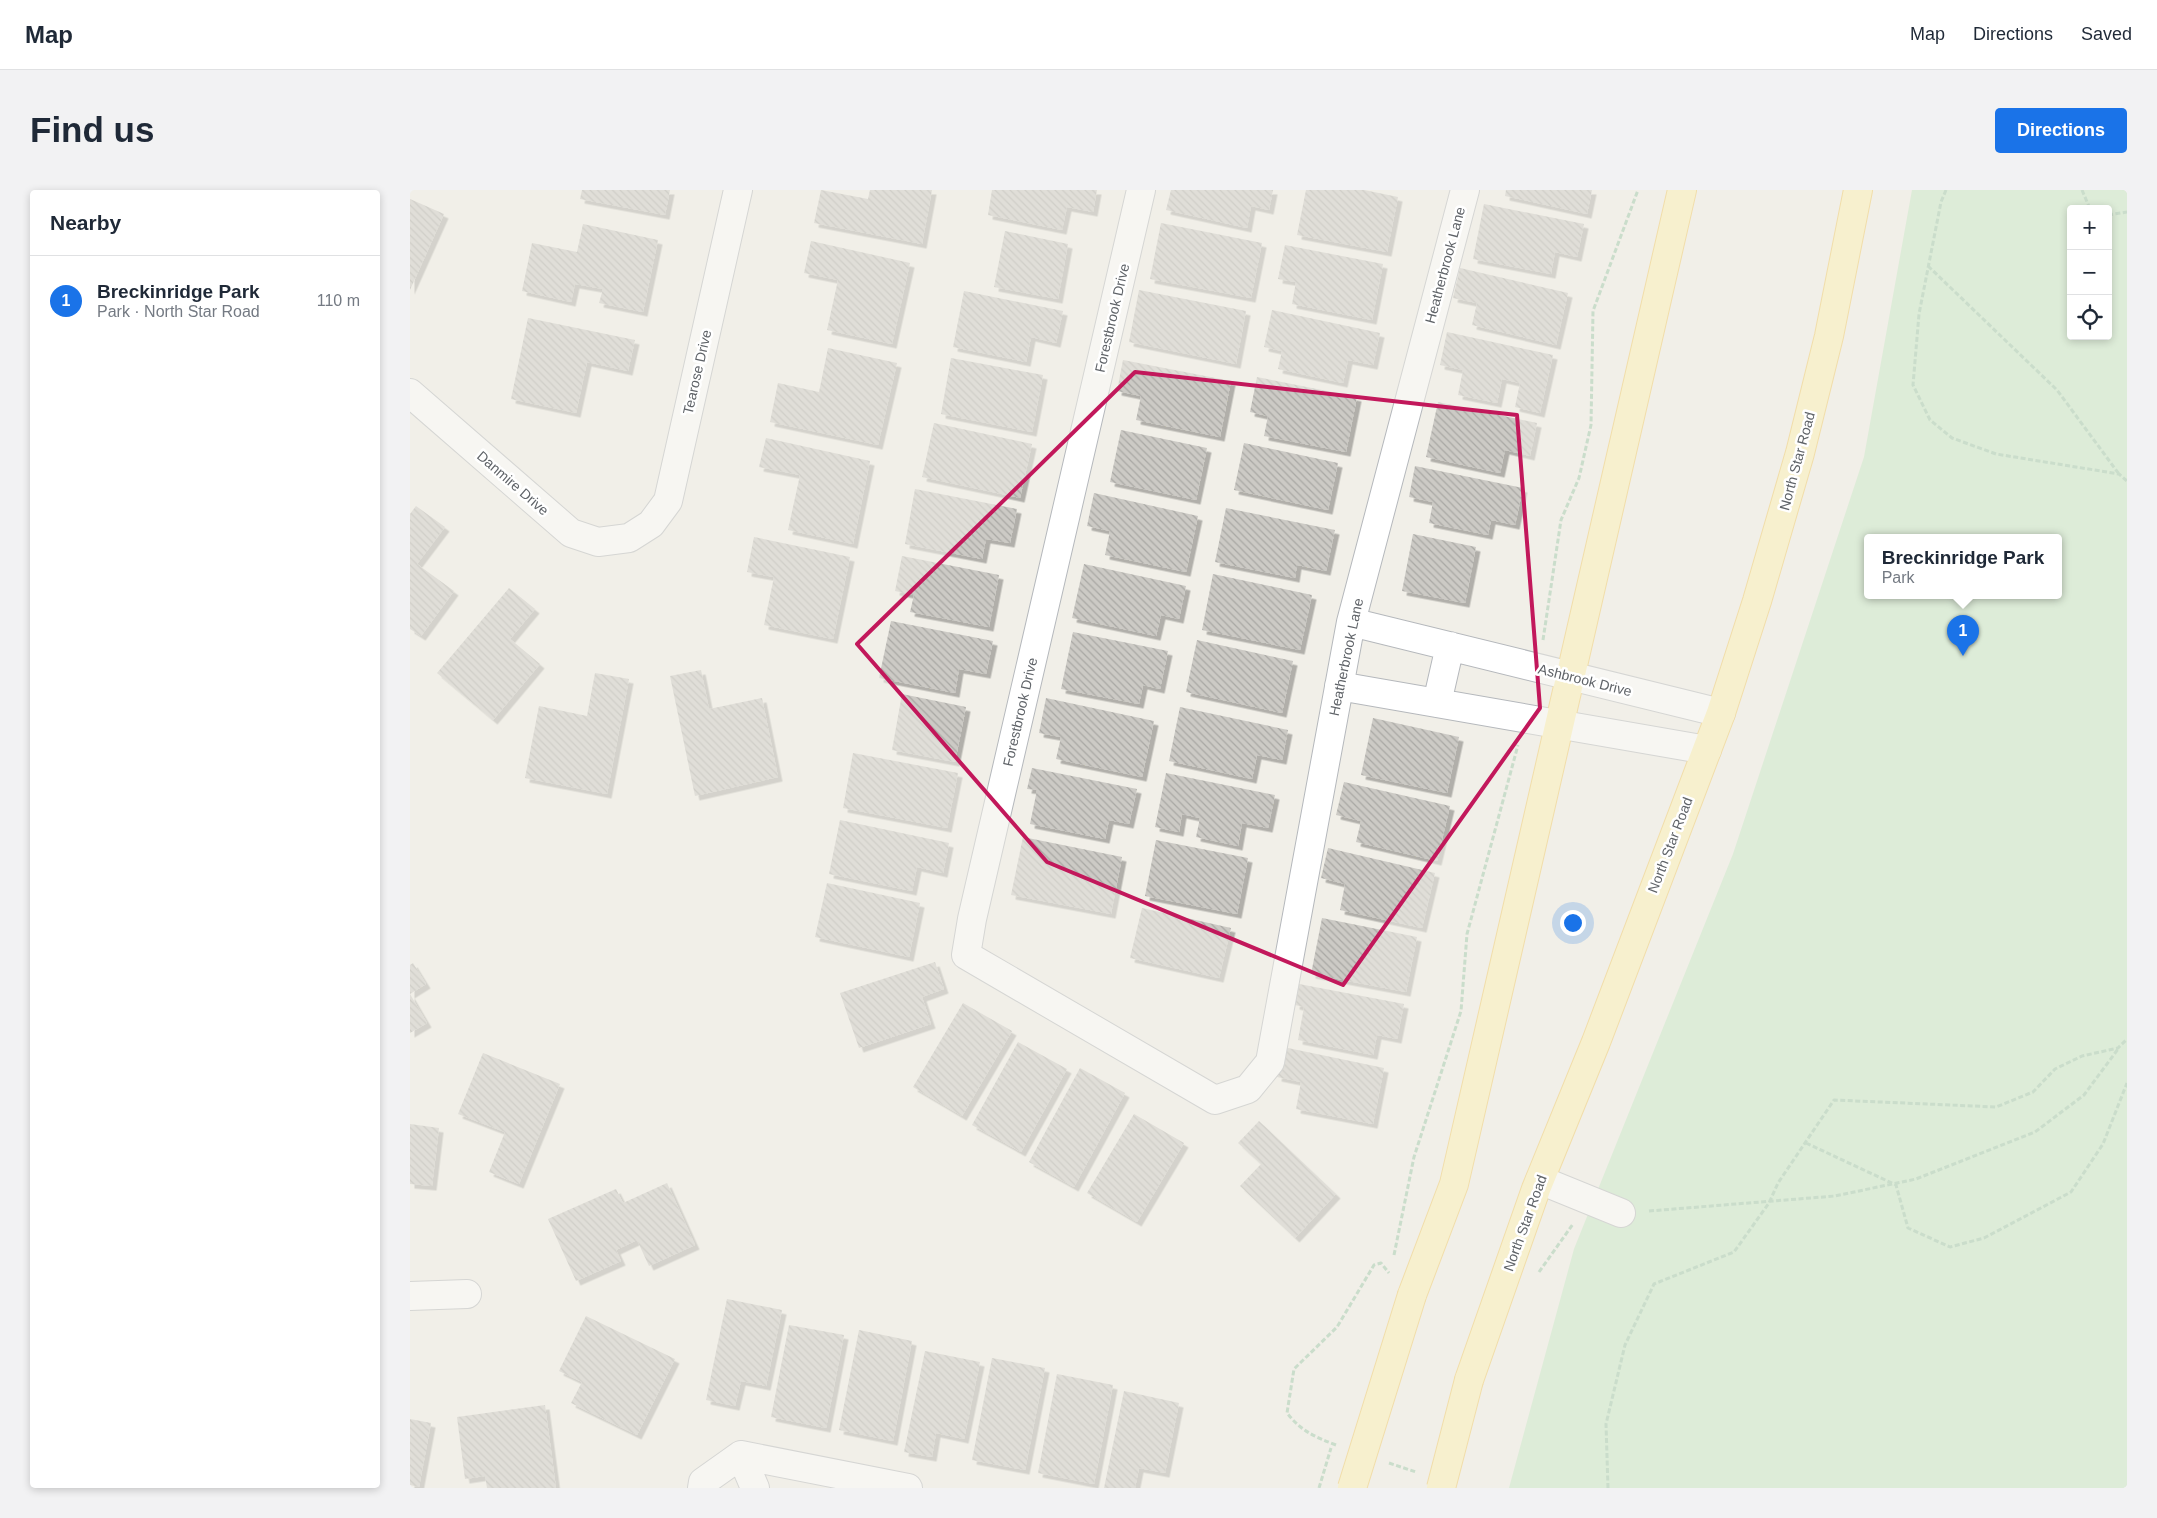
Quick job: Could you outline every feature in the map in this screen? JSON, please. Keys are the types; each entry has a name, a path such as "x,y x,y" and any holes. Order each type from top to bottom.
{"main road":[{"path":"1352,1488 1412,1295 1454,1184 1682,190"},
{"name":"North Star Road","path":"1441,1488 1469,1380 1540,1180 1596,1042 1721,713 1758,601 1800,453 1828,336 1858,190"}],"street":[{"name":"Tearose Drive","path":"629,538 651,524 668,500 738,190"},
{"name":"Forestbrook Drive","path":"1141,190 972,918 966,955 1214,1100"},
{"name":"Heatherbrook Lane","path":"1214,1100 1248,1089 1270,1062 1351,622 1465,190"},
{"name":"Danmire Drive","path":"410,393 570,533 598,542 629,538"},
{"name":"Ashbrook Drive","path":"1351,622 1721,713"},
{"path":"1436,703 1450,646"},
{"path":"1339,686 1707,750"},
{"path":"1540,1180 1621,1214"},
{"path":"410,1296 467,1294"},
{"path":"742,1455 755,1488"},
{"path":"702,1488 703,1482 742,1455 908,1488"}],"path":[{"path":"1946,190 1941,202 1919,314 1913,385 1930,420 1952,438 1996,454 2119,474"},
{"path":"2082,190 2088,205"},
{"path":"2112,214 2127,212"},
{"path":"1928,266 2057,390 2119,474 2127,481"},
{"path":"1621,1214 1769,1203 1835,1196 1896,1185 2036,1132 2084,1095 2118,1048 2127,1039"},
{"path":"1608,1488 1606,1424 1625,1345 1654,1284 1734,1252 1769,1203 1778,1183 1834,1100 1996,1107 2033,1092 2055,1069 2082,1056 2118,1048"},
{"path":"1806,1143 1896,1185 1908,1228 1950,1247 1984,1238 2071,1192 2103,1144 2127,1083"}],"highlighted area":[{"path":"1135,372 1517,415 1540,708 1343,985 1047,862 857,644"}],"green space":[{"path":"1912,190 2127,190 2127,1488 1509,1488 1574,1249 1733,854 1864,457"}],"building":[{"path":"582,190 670,190 665,215 580,199"},
{"path":"821,190 868,199 870,190 932,190 922,244 814,223"},
{"path":"992,190 1097,190 1093,212 1067,207 1062,230 988,215"},
{"path":"1171,190 1273,190 1269,210 1251,206 1247,228 1166,210"},
{"path":"1306,190 1364,190 1398,197 1387,252 1297,235"},
{"path":"1506,190 1592,190 1587,214 1505,196"},
{"path":"410,199 444,214 410,290"},
{"path":"1484,204 1584,224 1577,257 1555,252 1551,274 1473,259"},
{"path":"1161,223 1262,243 1251,298 1150,279"},
{"path":"583,224 658,240 643,312 599,303 603,289 575,284 571,302 522,291 532,243 577,252"},
{"path":"1005,231 1068,244 1058,299 994,287"},
{"path":"811,241 910,263 892,344 827,330 838,280 804,273"},
{"path":"1285,245 1383,264 1372,320 1292,304 1296,282 1278,279"},
{"path":"1460,268 1568,293 1556,345 1472,325 1477,303 1453,298"},
{"path":"1139,290 1246,311 1236,364 1129,342"},
{"path":"964,291 1063,311 1056,343 1031,337 1026,362 953,347"},
{"path":"1272,310 1380,333 1373,365 1348,360 1343,383 1278,369 1282,351 1264,347"},
{"path":"528,318 635,340 628,371 587,362 576,413 511,399"},
{"path":"1447,332 1553,355 1540,413 1515,407 1520,383 1502,379 1497,403 1458,395 1463,370 1440,365"},
{"path":"828,348 897,363 878,445 770,422 778,383 819,392"},
{"path":"951,358 1043,375 1032,432 941,414"},
{"path":"1123,360 1231,381 1220,437 1136,420 1141,396 1117,391"},
{"path":"1257,377 1357,397 1346,452 1264,436 1268,416 1250,412"},
{"path":"1438,402 1537,423 1530,456 1505,450 1500,473 1426,457"},
{"path":"934,423 1032,444 1020,498 922,477"},
{"path":"1121,430 1207,448 1196,500 1110,482"},
{"path":"766,438 870,461 853,544 788,530 800,475 759,467"},
{"path":"1244,443 1338,463 1328,510 1234,490"},
{"path":"1415,466 1523,488 1515,525 1491,520 1488,535 1429,523 1433,502 1409,497"},
{"path":"915,489 1017,509 1010,543 986,539 982,559 905,544"},
{"path":"1094,493 1198,516 1186,572 1105,555 1110,531 1087,526"},
{"path":"416,506 445,527 417,564 454,591 421,636 410,629 410,514"},
{"path":"1226,508 1335,530 1326,571 1297,565 1295,578 1215,562"},
{"path":"1413,534 1476,547 1465,603 1402,591"},
{"path":"754,537 850,557 833,639 764,625 774,577 747,572"},
{"path":"902,556 999,575 989,627 910,612 914,595 895,591"},
{"path":"1084,564 1186,586 1179,619 1161,615 1156,636 1072,618"},
{"path":"1213,574 1312,595 1300,650 1202,630"},
{"path":"509,588 535,609 510,639 540,664 493,720 437,673"},
{"path":"891,621 993,641 986,674 959,669 955,693 879,678"},
{"path":"1073,632 1168,651 1160,689 1143,685 1139,704 1061,689"},
{"path":"1197,640 1293,661 1282,713 1186,692"},
{"path":"701,670 709,709 762,698 778,777 695,796 670,676"},
{"path":"595,673 629,679 607,794 525,778 539,706 587,716"},
{"path":"902,694 966,707 955,762 892,750"},
{"path":"1046,698 1154,721 1142,777 1056,759 1061,737 1039,733"},
{"path":"1180,707 1288,730 1282,760 1257,755 1252,779 1169,761"},
{"path":"1373,718 1459,737 1447,793 1361,775"},
{"path":"853,753 958,773 947,828 843,808"},
{"path":"1032,768 1137,789 1129,824 1109,820 1105,839 1030,824 1037,790 1027,789"},
{"path":"1166,773 1275,795 1268,828 1242,823 1238,846 1196,837 1200,818 1182,814 1179,832 1155,827"},
{"path":"1344,782 1450,806 1437,861 1356,842 1361,821 1336,815"},
{"path":"840,820 949,843 943,873 917,867 912,891 829,874"},
{"path":"1023,837 1122,857 1111,914 1011,895"},
{"path":"1156,840 1248,858 1237,914 1145,896"},
{"path":"1328,848 1435,873 1422,928 1340,910 1345,884 1321,878"},
{"path":"827,883 920,903 909,957 815,937"},
{"path":"1142,908 1231,928 1219,978 1130,958"},
{"path":"1322,918 1417,937 1406,992 1311,974"},
{"path":"935,962 944,989 922,997 931,1024 859,1048 840,993"},
{"path":"413,963 426,984 410,994 410,965"},
{"path":"1299,984 1404,1004 1397,1039 1377,1035 1373,1055 1298,1040 1304,1007 1295,1005"},
{"path":"410,994 427,1023 410,1033"},
{"path":"963,1003 1012,1031 962,1116 913,1087"},
{"path":"1018,1042 1067,1069 1021,1152 972,1125"},
{"path":"1283,1047 1384,1068 1373,1124 1296,1109 1301,1082 1277,1077"},
{"path":"483,1053 560,1084 519,1184 489,1172 505,1132 458,1114"},
{"path":"1080,1068 1125,1093 1074,1187 1029,1162"},
{"path":"1134,1114 1184,1143 1137,1222 1087,1193"},
{"path":"1259,1121 1336,1194 1295,1238 1240,1186 1261,1164 1238,1143"},
{"path":"410,1124 439,1128 432,1186 410,1184"},
{"path":"667,1183 695,1245 649,1266 637,1240 616,1250 621,1261 576,1281 548,1219 616,1189 623,1203"},
{"path":"727,1299 782,1310 766,1386 741,1381 735,1406 706,1400"},
{"path":"586,1316 675,1359 637,1435 571,1403 582,1382 559,1371"},
{"path":"789,1325 844,1335 826,1428 771,1417"},
{"path":"859,1330 912,1341 893,1441 839,1430"},
{"path":"925,1351 980,1362 964,1439 936,1433 932,1457 904,1452"},
{"path":"992,1358 1045,1368 1025,1470 972,1460"},
{"path":"1057,1374 1113,1385 1094,1484 1038,1473"},
{"path":"1124,1391 1179,1403 1165,1473 1139,1468 1135,1488 1104,1488"},
{"path":"545,1405 556,1488 487,1488 485,1476 465,1479 457,1417"},
{"path":"410,1419 431,1423 419,1487 410,1485"}],"place":[{"name":"Breckinridge Park","path":"1963,656"}]}
